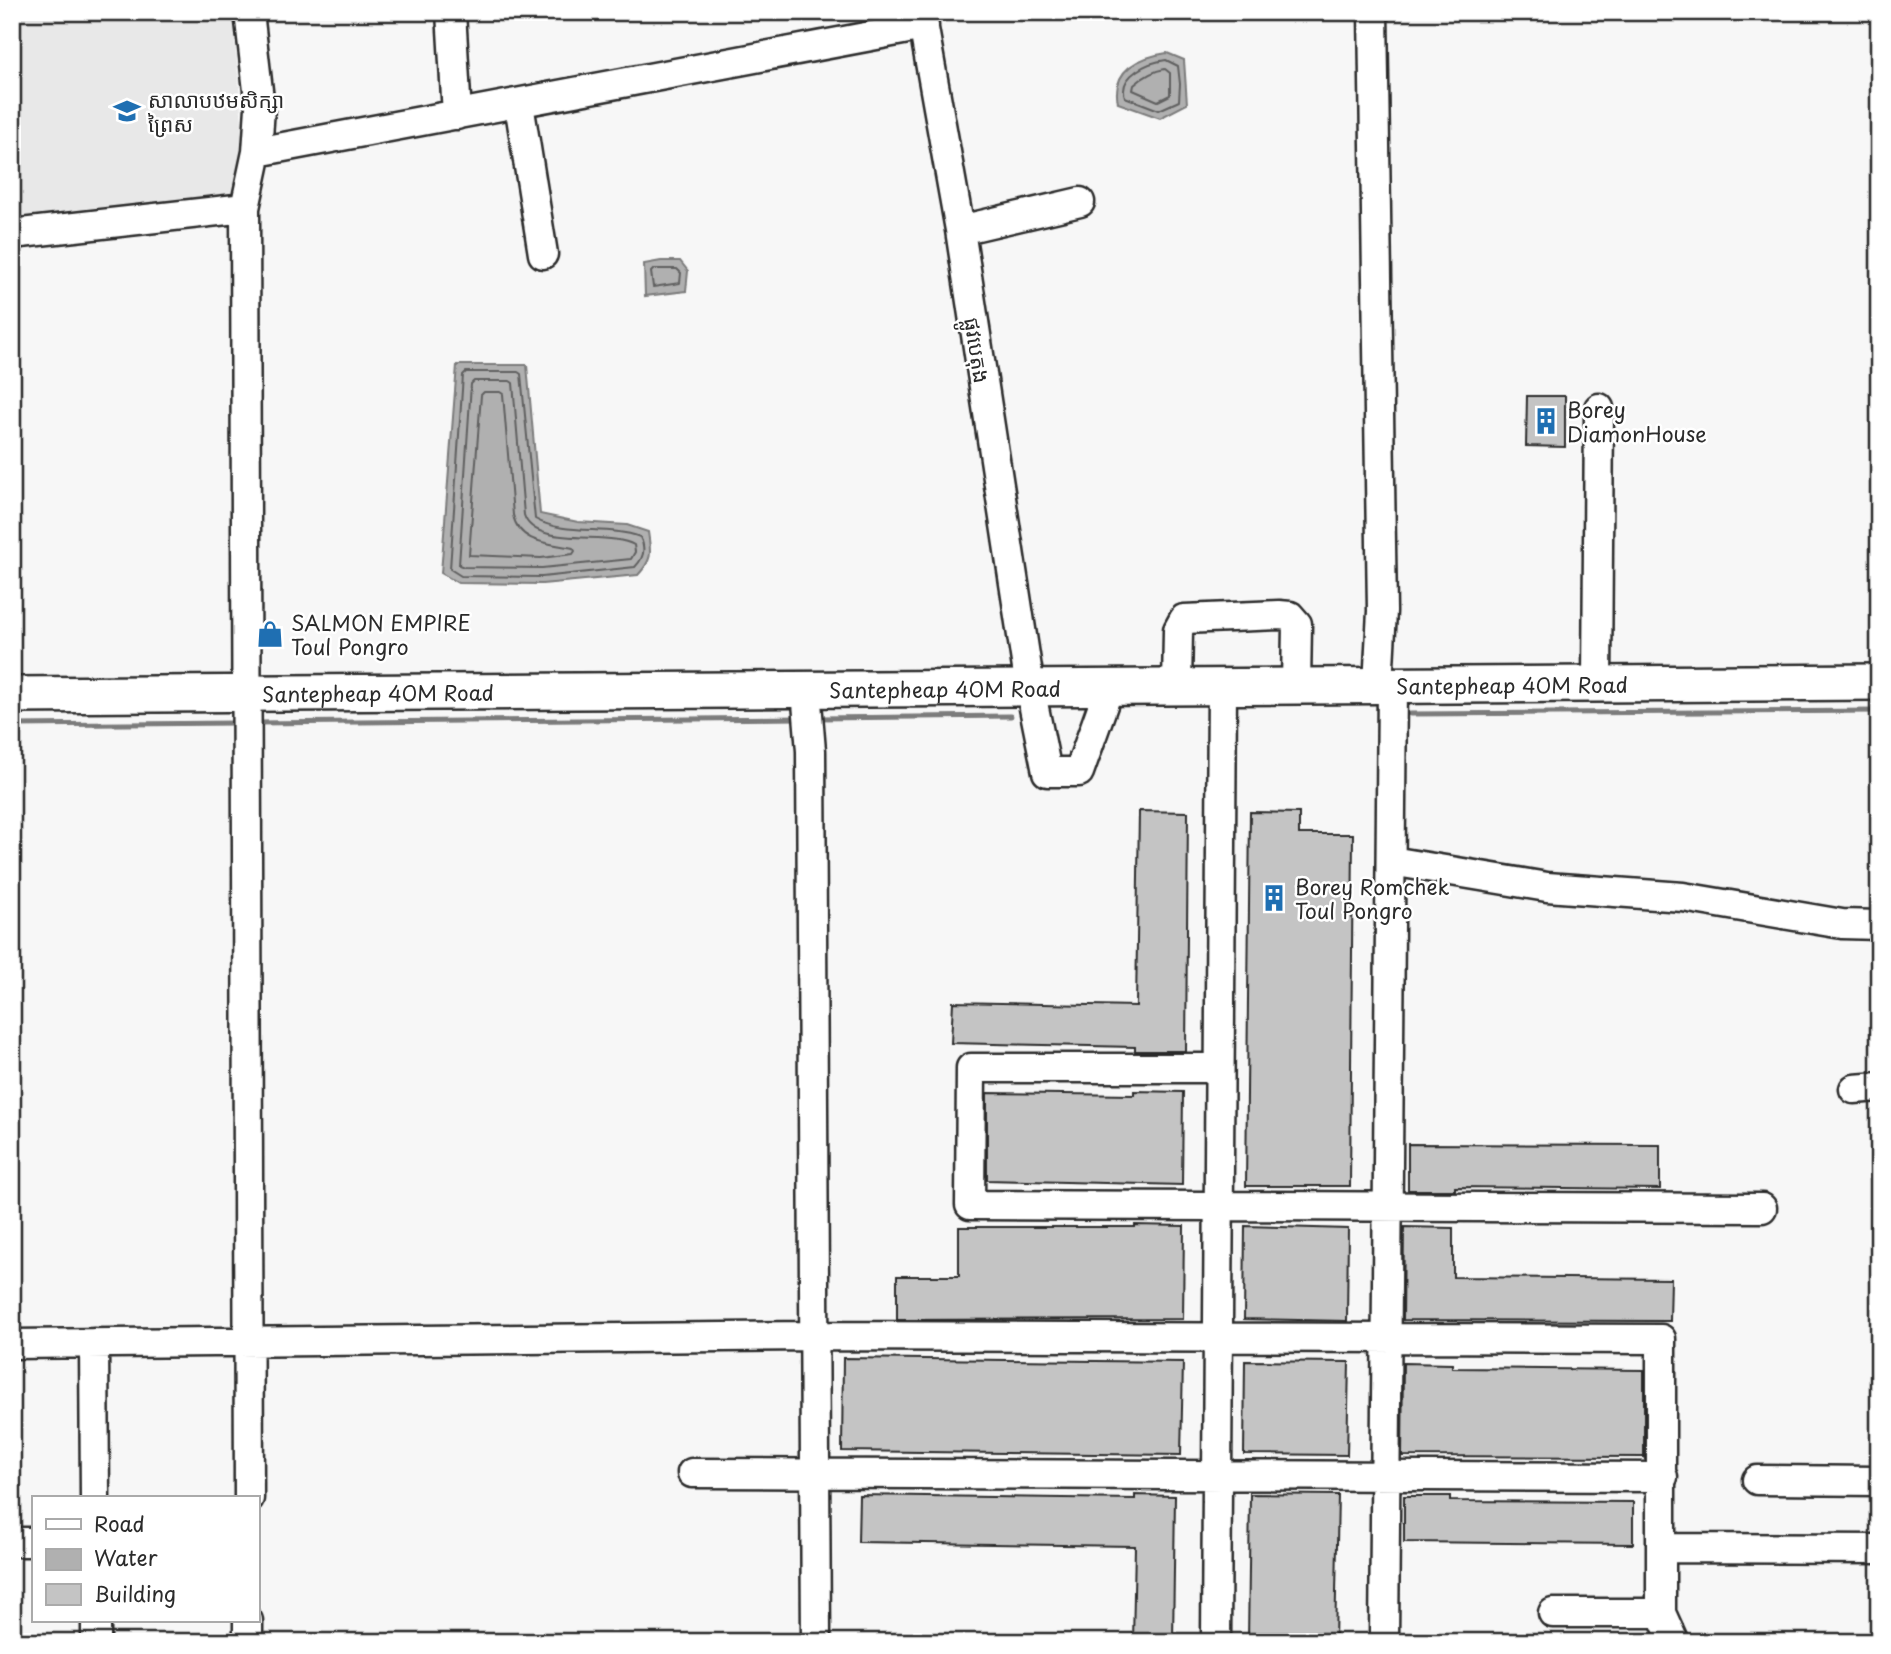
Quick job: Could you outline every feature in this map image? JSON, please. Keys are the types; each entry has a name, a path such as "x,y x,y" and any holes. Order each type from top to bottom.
{"main road":[{"name":"Santepheap 40M Road","path":"12,695 245,703 808,698 1030,688 1879,682"}],"street":[{"path":"249,12 260,108 257,152 245,208 249,1496"},
{"path":"450,12 457,115"},
{"path":"1373,12 1382,611 1391,861 1384,1642"},
{"path":"257,152 519,104 922,19"},
{"name":"ផ្លូវបេតុង","path":"922,19 960,230 1030,688 1047,772 1079,772 1109,688"},
{"path":"519,104 543,254"},
{"path":"960,230 1080,202"},
{"path":"12,234 245,208"},
{"path":"1597,684 1599,408"},
{"path":"1177,687 1178,630 1184,619 1279,615 1290,616 1297,624 1296,686"},
{"path":"1216,1642 1222,686"},
{"path":"808,698 811,751 816,1642"},
{"path":"1391,861 1548,887 1684,897 1842,924 1879,925"},
{"path":"1219,1068 971,1068 970,1205 1762,1208"},
{"path":"12,1344 814,1336 1661,1339 1661,1613 1674,1642"},
{"path":"93,1343 95,1496"},
{"path":"692,1473 1663,1477"},
{"path":"1757,1480 1879,1481"},
{"path":"12,1542 32,1542"},
{"path":"1661,1548 1879,1549"},
{"path":"1553,1613 1661,1613"},
{"path":"96,1622 96,1642"},
{"path":"248,1622 248,1642"}],"shaded area":[{"name":"សាលាបឋមសិក្សា ព្រៃស","path":"12,12 233,12 249,214 14,232"}],"water":[{"path":"1167,53 1184,60 1187,104 1160,118 1118,103 1119,82 1129,67 1147,58"},
{"path":"680,261 688,271 686,291 645,296 644,264"},
{"path":"457,365 527,365 540,514 578,522 627,525 648,532 650,555 638,575 542,584 458,583 441,573"}],"building":[{"name":"Borey DiamonHouse","path":"1527,396 1565,396 1565,447 1526,446"},
{"path":"1139,811 1188,812 1186,1051 1135,1051 1135,1047 951,1043 953,1002 1136,1006"},
{"path":"1250,812 1299,813 1299,834 1353,834 1350,1186 1246,1186"},
{"path":"1134,1091 1183,1092 1182,1185 987,1180 987,1093 1134,1095"},
{"path":"1408,1144 1660,1145 1660,1189 1455,1187 1455,1190 1408,1190"},
{"path":"1184,1226 1183,1319 897,1320 897,1276 959,1276 959,1227"},
{"path":"1245,1226 1348,1229 1347,1321 1244,1319"},
{"path":"1404,1227 1453,1228 1453,1277 1671,1279 1670,1321 1403,1320"},
{"path":"843,1358 1183,1362 1181,1455 842,1451"},
{"path":"1245,1361 1349,1362 1347,1455 1244,1454"},
{"path":"1403,1363 1452,1364 1452,1368 1644,1370 1644,1457 1402,1456"},
{"path":"1250,1494 1338,1495 1335,1642 1248,1642"},
{"path":"859,1495 1135,1499 1135,1495 1175,1496 1173,1642 1133,1642 1135,1546 858,1542"},
{"path":"1404,1496 1450,1496 1450,1501 1633,1502 1633,1544 1404,1542"}],"waterway":[{"path":"1410,714 1879,711"},
{"path":"818,718 1011,716"},
{"path":"255,723 801,718"},
{"path":"12,725 238,723"}],"place":[{"name":"សាលាបឋមសិក្សា ព្រៃស","path":"127,111"},
{"name":"Borey DiamonHouse","path":"1546,421"},
{"name":"SALMON EMPIRE Toul Pongro","path":"270,634"},
{"name":"Borey Romchek Toul Pongro","path":"1274,898"}]}
